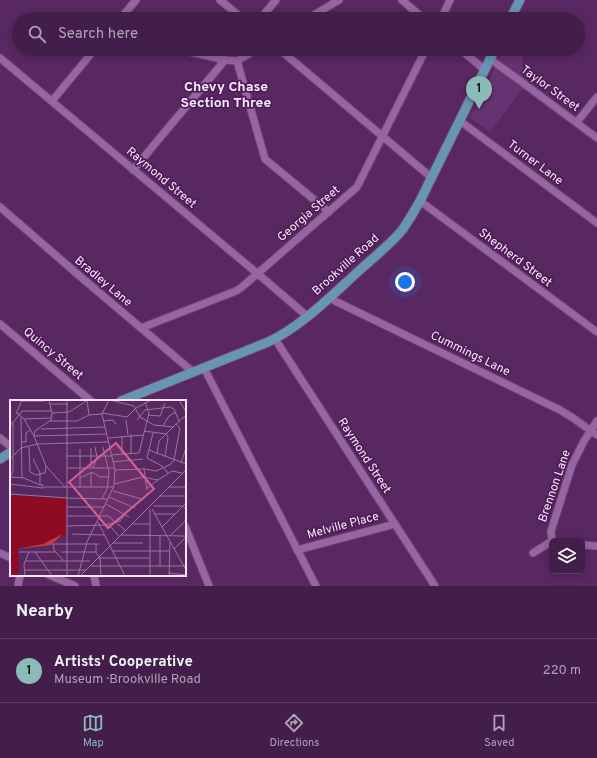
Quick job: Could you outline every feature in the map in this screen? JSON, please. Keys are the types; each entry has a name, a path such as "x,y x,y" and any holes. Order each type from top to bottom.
{"main road":[{"path":"514,12 520,0"},
{"name":"Brookville Road","path":"134,398 193,372 275,339 292,328 330,297 395,238 409,220 420,201 492,56"},
{"path":"0,459 10,453"}],"street":[{"path":"126,12 136,0"},
{"path":"220,0 235,12"},
{"path":"266,12 276,0"},
{"path":"319,12 339,0"},
{"path":"402,0 416,12"},
{"path":"444,12 450,0"},
{"path":"52,101 89,56"},
{"path":"208,56 237,61 245,56"},
{"path":"287,56 432,178"},
{"name":"Georgia Street","path":"141,328 236,291 258,274 357,187 423,56"},
{"path":"468,56 485,70"},
{"name":"Raymond Street","path":"0,58 307,316"},
{"path":"133,170 225,60"},
{"name":"Taylor Street","path":"490,60 597,138"},
{"path":"237,61 265,159 329,212"},
{"path":"577,122 597,97"},
{"name":"Turner Lane","path":"460,121 597,223"},
{"name":"Shepherd Street","path":"420,201 597,332"},
{"name":"Bradley Lane","path":"0,207 193,372"},
{"name":"Cummings Lane","path":"330,297 347,307 560,410 597,435"},
{"name":"Quincy Street","path":"0,324 91,400"},
{"name":"Raymond Street","path":"275,339 435,586"},
{"path":"204,368 316,586"},
{"name":"Brennon Lane","path":"552,538 551,531 572,465 577,453 597,421"},
{"path":"0,438 10,446"},
{"name":"Melville Place","path":"297,550 395,524"},
{"path":"186,528 209,586"},
{"name":"Brennon Lane","path":"533,553 549,543"},
{"path":"585,545 597,546"},
{"path":"0,553 10,558"},
{"path":"18,586 20,576"},
{"path":"51,576 75,586"},
{"path":"94,576 96,586"}],"shaded area":[{"path":"228,56 242,56 237,59"},
{"path":"501,56 522,56 523,87 490,132 470,118"}],"place":[{"name":"Artists' Cooperative","path":"479,109"}],"district":[{"name":"Chevy Chase Section Three","path":"226,96"}]}
